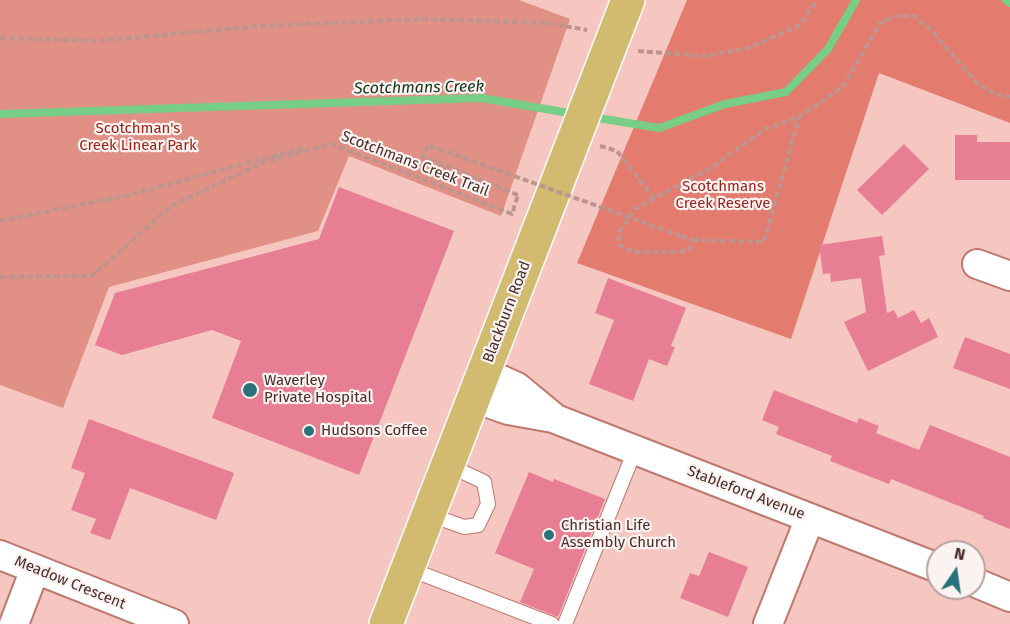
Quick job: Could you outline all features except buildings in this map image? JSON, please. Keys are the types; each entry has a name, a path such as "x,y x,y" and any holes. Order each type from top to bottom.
{"main road":[{"name":"Blackburn Road","path":"386,624 628,0"}],"street":[{"path":"977,264 1010,276"},
{"name":"Stableford Avenue","path":"479,385 517,387 553,418 926,563"},
{"path":"768,624 810,518"},
{"name":"Meadow Crescent","path":"0,555 174,624"},
{"path":"14,624 35,569"},
{"path":"986,587 1010,597"}],"lane":[{"path":"565,624 635,450"},
{"path":"428,514 464,527 478,525 488,504 484,482 447,465"},
{"path":"407,568 552,624"}],"path":[{"path":"0,38 95,41 261,26 424,19 547,22 611,41 704,56 749,48 800,25 817,0"},
{"path":"799,117 764,242 693,240 690,249 678,252 634,252 619,245 619,232 635,208 712,167 765,129 799,117 843,87 880,22 896,16 915,16 932,31 978,84 994,94 1010,97"},
{"path":"575,135 617,151 654,198"},
{"path":"0,221 129,195 287,152 332,144"},
{"name":"Scotchmans Creek Trail","path":"0,278 92,276 171,206 264,162 332,144 512,214 518,195 423,157 428,145 693,240"}],"green space":[{"name":"Scotchman's Creek Linear Park","path":"0,0 519,0 570,19 501,216 349,156 318,231 109,287 63,408 0,385"},
{"name":"Scotchmans Creek Reserve","path":"687,0 1010,0 1010,123 879,73 791,339 577,263"}],"waterway":[{"name":"Scotchmans Creek","path":"592,117 659,128 725,104 786,92 828,49 856,0"},
{"name":"Scotchmans Creek","path":"1006,0 1010,3"},
{"name":"Scotchmans Creek","path":"0,114 481,98 575,114"}],"place":[{"name":"Waverley Private Hospital","path":"250,390"},
{"name":"Hudsons Coffee","path":"309,431"},
{"name":"Christian Life Assembly Church","path":"549,535"}]}
